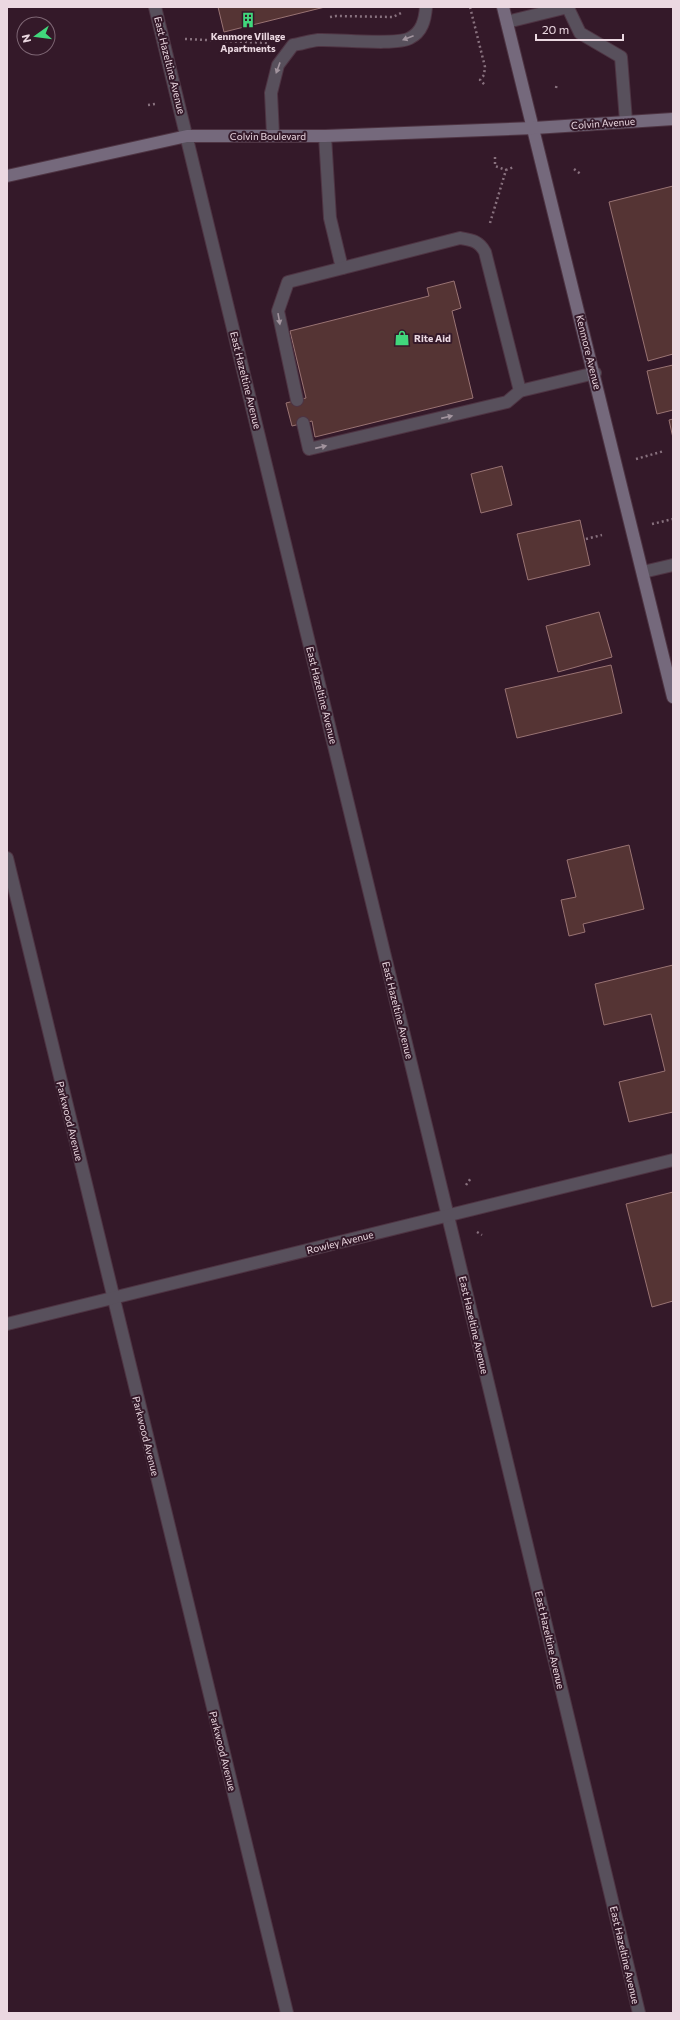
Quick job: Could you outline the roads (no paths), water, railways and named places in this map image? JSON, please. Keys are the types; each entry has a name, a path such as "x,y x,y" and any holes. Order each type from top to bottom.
{"main road":[{"name":"Kenmore Avenue","path":"504,7 595,373 673,697"},
{"name":"Colvin Avenue","path":"534,128 673,119"},
{"name":"Colvin Boulevard","path":"7,176 187,136 325,136 534,128"}],"street":[{"name":"East Hazeltine Avenue","path":"155,7 448,1216 639,2013"},
{"path":"273,135 271,93 278,65 293,45 317,40 393,41 409,39 419,32 424,21 426,7"},
{"path":"507,22 568,7 580,33 621,57 626,121"},
{"path":"325,136 330,218 342,268"},
{"path":"297,400 278,310 288,282 460,238 474,240 482,245 520,391"},
{"path":"303,423 309,450 507,402 520,391 595,373"},
{"path":"643,572 673,565"},
{"name":"Parkwood Avenue","path":"7,858 287,2013"},
{"name":"Rowley Avenue","path":"7,1324 673,1160"}],"place":[{"name":"Kenmore Village Apartments","path":"248,20"},
{"name":"Rite Aid","path":"402,338"}]}
